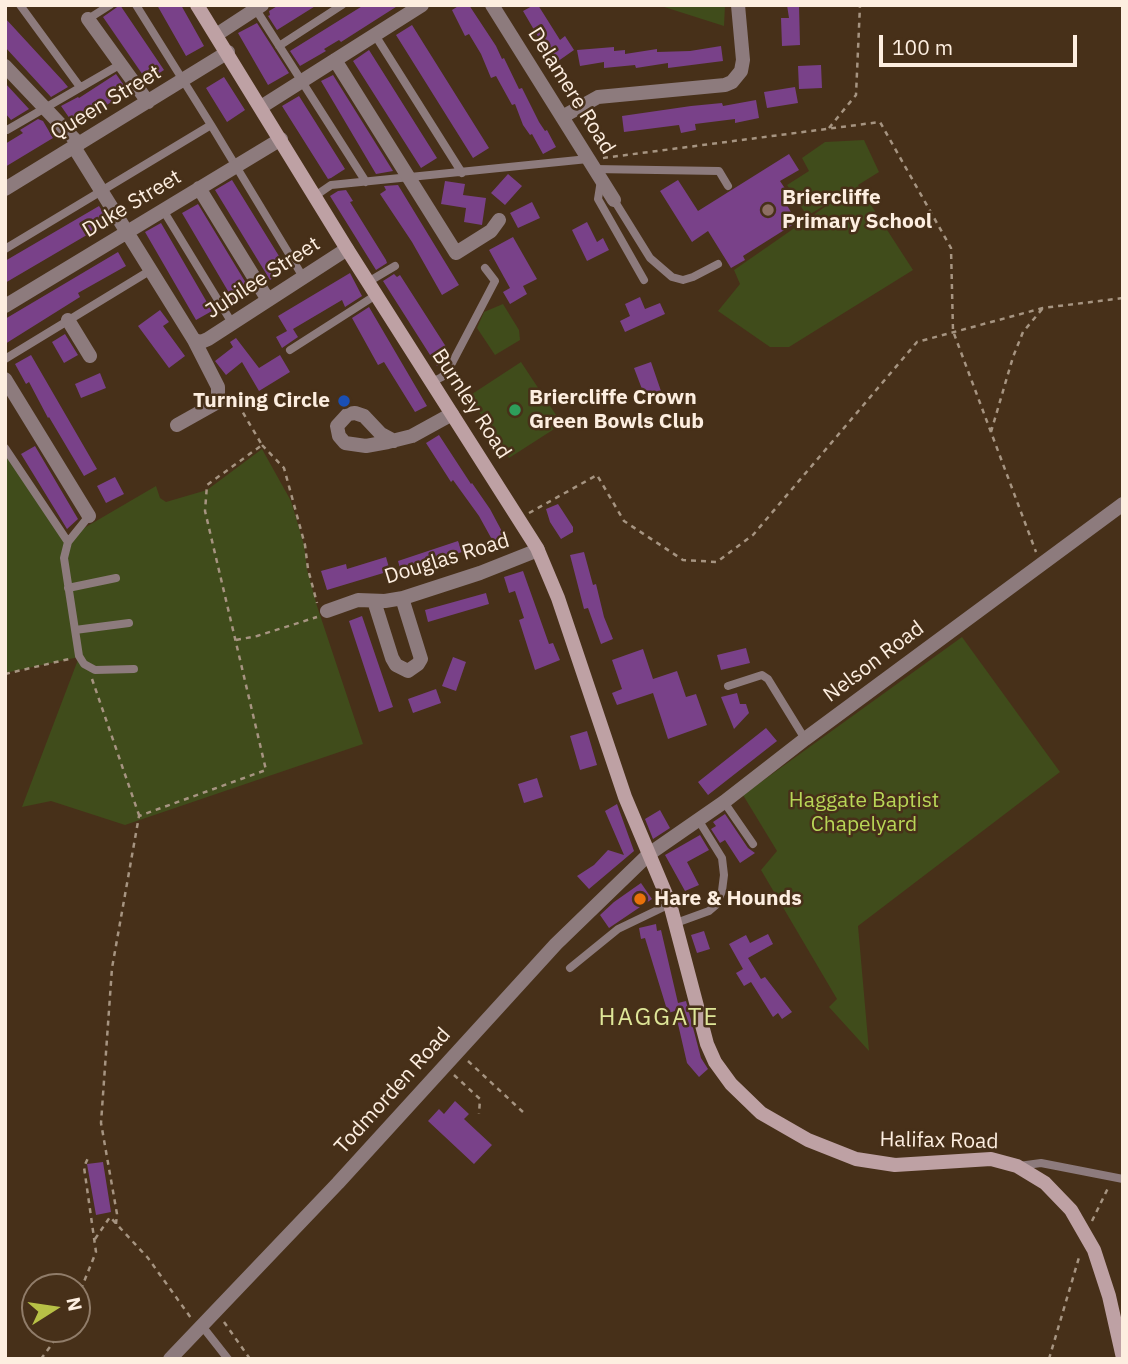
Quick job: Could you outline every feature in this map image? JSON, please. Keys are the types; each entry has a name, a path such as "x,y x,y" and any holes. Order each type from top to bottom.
{"street":[{"name":"Burnley Road","path":"197,5 347,250 538,550 558,598 625,797 649,854"},
{"name":"Delamere Road","path":"492,5 614,200"},
{"path":"562,117 598,97 725,85 732,82 741,71 743,60 738,5"},
{"path":"261,107 419,6"},
{"path":"216,35 257,7"},
{"path":"88,19 148,102"},
{"name":"Queen Street","path":"5,189 228,52"},
{"path":"335,60 456,253 491,231 499,219"},
{"path":"5,65 77,145 151,270 198,341 218,387 218,402 177,425"},
{"name":"Duke Street","path":"5,306 281,139"},
{"path":"199,188 268,300"},
{"name":"Jubilee Street","path":"198,341 232,323 347,250"},
{"path":"68,320 90,356"},
{"path":"5,379 89,516"},
{"path":"394,441 420,432 452,414"},
{"name":"Nelson Road","path":"649,854 699,821 805,739 1123,504"},
{"name":"Douglas Road","path":"326,611 358,600 402,598 480,573 538,550"},
{"path":"374,601 392,658 396,665 408,671 421,659 402,598"},
{"name":"Halifax Road","path":"649,854 676,923 706,1044 731,1084 761,1113 808,1140 856,1158 895,1165 991,1159 1017,1166 1045,1182 1071,1210 1094,1250 1109,1296 1123,1358"},
{"name":"Todmorden Road","path":"170,1359 338,1183 556,944 649,854"}],"lane":[{"path":"20,5 80,87"},
{"path":"88,19 110,5"},
{"path":"136,5 303,277"},
{"path":"279,46 342,5"},
{"path":"257,7 366,182"},
{"path":"375,35 462,173"},
{"path":"6,130 121,64"},
{"path":"5,249 211,125"},
{"path":"594,169 598,199 644,280"},
{"path":"315,196 331,185 462,173 594,169 719,172 728,186"},
{"path":"614,200 650,258 672,277 683,280 718,264"},
{"path":"163,210 232,323"},
{"path":"290,350 372,289 395,266"},
{"path":"432,382 442,377 452,363 495,281 485,268"},
{"path":"5,359 151,270"},
{"path":"5,448 68,542"},
{"path":"89,516 68,542 64,558 79,656 83,664 95,670 134,669"},
{"path":"68,588 116,578"},
{"path":"75,630 129,623"},
{"path":"728,686 762,675 768,679 805,739"},
{"path":"724,802 753,844"},
{"path":"676,923 709,911 716,905 722,891 722,858 699,821"},
{"path":"570,968 618,929 670,904"},
{"path":"1017,1166 1041,1163 1123,1179"},
{"path":"200,1327 228,1359"}],"path":[{"path":"829,128 856,95 859,5"},
{"path":"594,169 829,128 880,122 951,248 953,331 1041,565"},
{"path":"519,519 597,475 624,521 683,560 717,562 753,535 917,342 1043,308 1123,298"},
{"path":"991,432 1023,332 1043,308"},
{"path":"228,388 262,445 284,468 305,545 317,605 326,611 317,617 236,640"},
{"path":"139,816 266,770 205,511 207,485 262,445"},
{"path":"5,674 79,656"},
{"path":"88,666 139,816 112,968 101,1124 117,1214 116,1224"},
{"path":"459,1050 468,1062 524,1113"},
{"path":"447,1063 453,1073 480,1099 479,1114"},
{"path":"88,1158 85,1167 96,1252 88,1273"},
{"path":"1049,1359 1086,1236 1113,1177"},
{"path":"95,1239 110,1217 148,1258 200,1327"},
{"path":"216,1311 250,1359"},
{"path":"41,1359 53,1343"}],"green space":[{"path":"658,5 725,5 724,26"},
{"path":"864,140 879,172 858,185 913,270 789,347 770,347 718,311 740,284 734,270 842,195 807,216 787,185 809,171 802,158 825,142"},
{"path":"503,304 519,330 520,340 495,355 477,328 484,312"},
{"name":"Briercliffe Crown Green Bowls Club","path":"521,362 562,424 509,458 469,396"},
{"path":"262,449 291,501 317,606 363,744 125,825 51,801 22,807 79,657 5,673 5,452 67,538 156,486 160,498 166,502 207,490"},
{"name":"Haggate Baptist Chapelyard","path":"962,637 1060,772 858,926 869,1051 829,1007 837,999 761,870 777,851 743,795"}],"building":[{"path":"120,5 164,70 147,81 103,17"},
{"path":"157,5 181,5 204,46 186,56"},
{"path":"279,5 317,5 277,30 268,16 269,11"},
{"path":"364,5 399,5 300,66 290,51"},
{"path":"460,5 469,5 502,59 504,58 519,89 522,88 539,122 545,131 547,130 556,147 543,154 532,134 530,135 523,125 515,104 512,105 496,76 491,78 481,54 469,34 465,36 452,10"},
{"path":"538,5 560,40 565,36 574,50 554,64 523,11"},
{"path":"787,5 799,5 800,45 782,46 781,18 789,18"},
{"path":"5,18 68,87 51,97 5,47"},
{"path":"257,23 289,73 268,85 238,33"},
{"path":"412,25 489,148 473,158 396,35"},
{"path":"721,46 723,61 668,68 668,63 636,68 635,65 604,68 604,62 580,66 577,50 614,47 614,51 625,50 625,54 657,49 657,52 690,51"},
{"path":"369,50 437,158 421,168 353,61"},
{"path":"821,65 822,88 799,89 798,66"},
{"path":"116,74 128,91 75,126 61,106 79,98"},
{"path":"333,75 393,171 376,174 321,81"},
{"path":"224,77 245,110 227,122 206,88"},
{"path":"5,83 29,109 11,120 5,113"},
{"path":"795,87 798,103 767,108 764,92"},
{"path":"299,96 345,169 331,178 328,179 282,106"},
{"path":"756,100 759,118 735,123 735,119 695,124 696,130 681,133 679,125 624,132 622,116"},
{"path":"38,119 43,121 53,138 5,167 5,144 23,133 20,130"},
{"path":"789,154 799,170 780,181 788,193 782,197 797,222 743,256 745,260 731,268 708,231 692,242 660,191 678,180 698,211"},
{"path":"508,174 522,186 505,205 491,193"},
{"path":"232,180 287,269 270,280 215,190"},
{"path":"445,181 465,184 463,195 486,198 482,225 464,222 466,208 441,204"},
{"path":"398,185 459,285 442,295 412,242 380,194 386,190 384,186"},
{"path":"346,190 353,201 350,202 386,260 387,263 376,270 330,196"},
{"path":"532,202 540,218 518,228 510,213"},
{"path":"198,204 252,293 235,303 182,213"},
{"path":"99,206 109,222 5,283 5,261"},
{"path":"587,222 597,242 603,238 609,250 587,261 572,230"},
{"path":"161,223 212,311 196,320 145,232"},
{"path":"513,237 537,279 523,286 527,294 510,304 503,292 510,288 489,250"},
{"path":"118,252 126,266 78,293 80,297 5,344 5,319"},
{"path":"350,273 362,296 345,307 342,300 293,329 298,337 282,348 276,337 287,331 278,316"},
{"path":"394,274 397,277 400,275 450,353 447,359 437,366 383,281"},
{"path":"640,297 645,309 660,303 665,314 625,332 620,321 630,316 625,304"},
{"path":"369,307 427,406 415,412 384,362 378,365 352,318"},
{"path":"160,310 169,322 163,326 185,356 169,368 138,326"},
{"path":"65,334 78,355 64,363 52,342"},
{"path":"236,338 259,368 280,355 290,372 259,391 242,362 226,375 215,361 233,347 230,342"},
{"path":"31,355 97,469 84,476 29,382 26,384 15,364"},
{"path":"651,362 661,391 645,397 634,368"},
{"path":"100,373 106,388 81,398 75,384"},
{"path":"439,435 490,509 506,539 495,545 479,516 453,480 451,482 426,443"},
{"path":"35,446 78,519 67,529 21,454"},
{"path":"115,477 124,494 106,503 97,486"},
{"path":"558,504 573,527 573,532 561,539 550,522 546,509"},
{"path":"458,541 462,552 401,572 398,561"},
{"path":"584,552 613,639 601,644 588,608 584,609 570,555"},
{"path":"386,557 390,571 327,590 321,571 346,564 347,569"},
{"path":"523,571 549,644 553,643 560,660 535,670 519,620 524,618 515,591 509,593 504,577"},
{"path":"486,593 489,604 428,622 425,610"},
{"path":"362,616 393,707 379,712 349,621"},
{"path":"746,648 750,663 721,670 717,655"},
{"path":"643,649 653,679 677,671 686,697 696,694 707,725 668,739 653,693 617,705 612,693 622,689 612,660"},
{"path":"453,657 466,662 456,691 442,686"},
{"path":"436,689 441,703 413,713 408,699"},
{"path":"737,693 740,704 746,704 749,713 734,729 721,697"},
{"path":"766,728 777,741 708,795 698,782"},
{"path":"587,731 597,765 580,770 570,736"},
{"path":"537,778 543,797 524,803 518,784"},
{"path":"617,804 634,851 589,889 577,876 594,865 608,850 624,855 605,811"},
{"path":"660,810 670,828 653,839 645,819"},
{"path":"725,814 748,848 755,853 740,863 725,840 720,843 711,829 716,826 713,822"},
{"path":"700,835 709,850 687,862 699,885 685,891 665,855"},
{"path":"641,883 652,899 609,928 600,915"},
{"path":"656,924 657,931 661,930 678,1003 686,1001 701,1058 708,1069 699,1077 687,1063 675,1011 668,1013 645,938 641,939 639,928"},
{"path":"704,931 710,949 697,953 691,935"},
{"path":"768,934 773,944 748,958 761,979 765,977 792,1012 782,1019 778,1013 773,1017 751,982 744,986 736,973 743,969 729,944 746,935 750,943"},
{"path":"455,1101 469,1114 464,1119 492,1145 474,1164 428,1121 439,1109 444,1114"},
{"path":"103,1162 111,1212 96,1215 87,1164"}],"place":[{"name":"Briercliffe Primary School","path":"768,210"},
{"name":"Turning Circle","path":"344,401"},
{"name":"Briercliffe Crown Green Bowls Club","path":"515,410"},
{"name":"Hare & Hounds","path":"640,899"}],"district":[{"name":"HAGGATE","path":"659,1018"}]}
